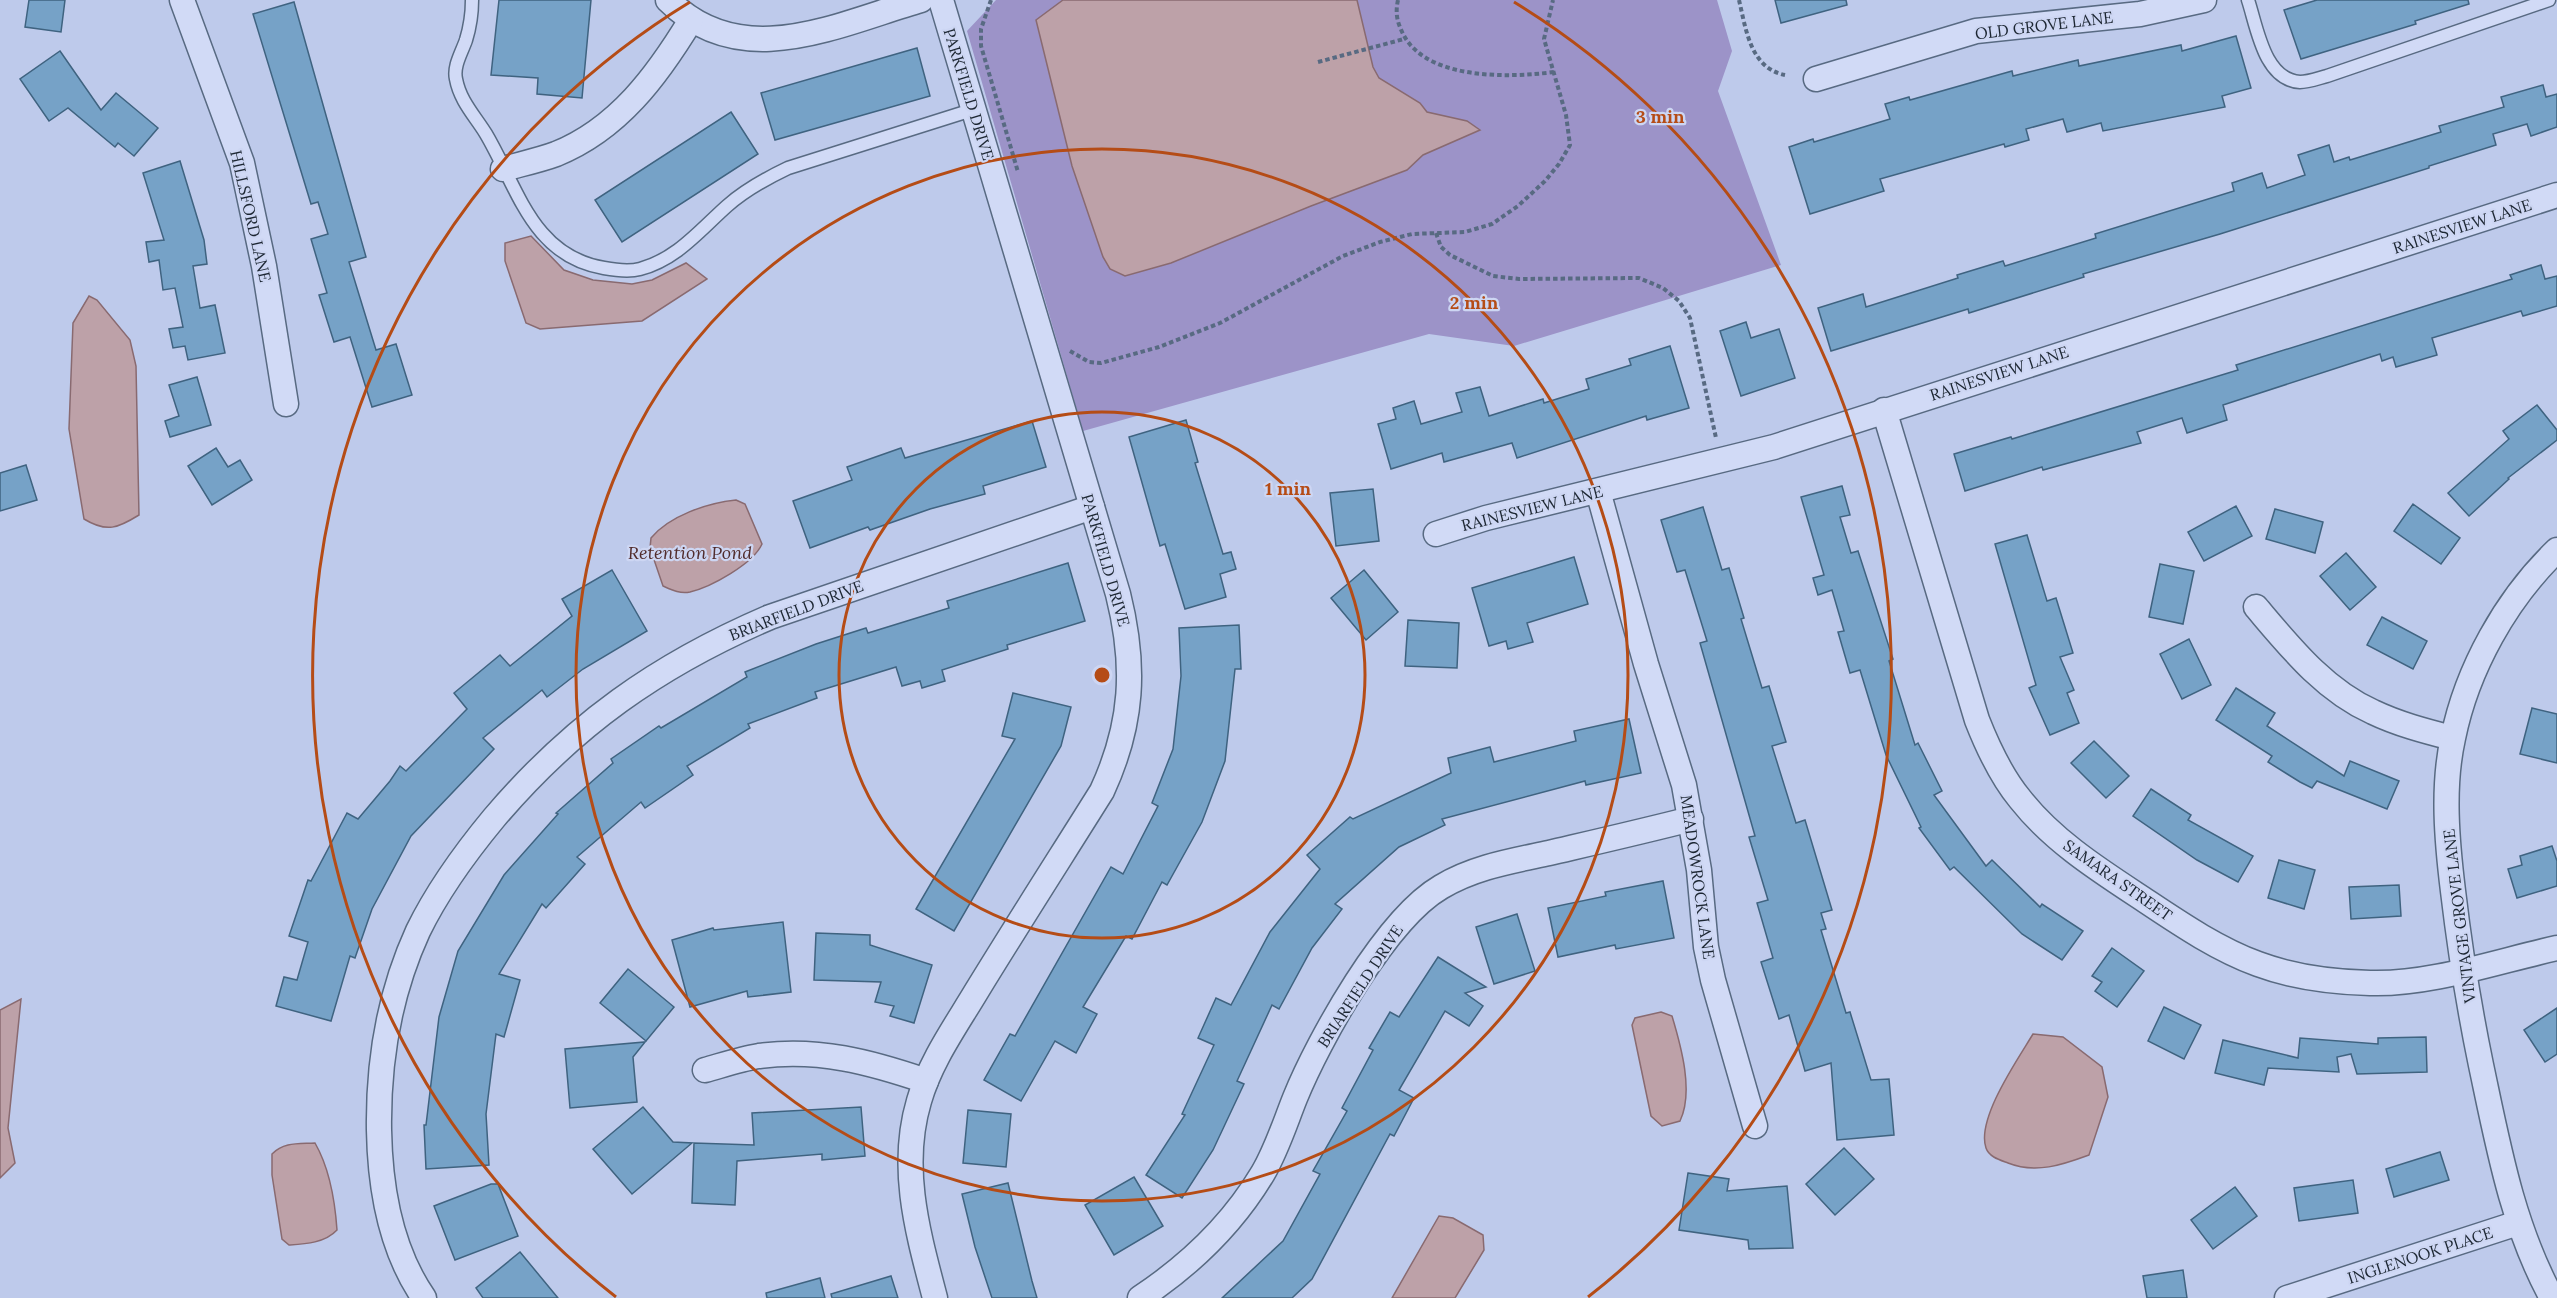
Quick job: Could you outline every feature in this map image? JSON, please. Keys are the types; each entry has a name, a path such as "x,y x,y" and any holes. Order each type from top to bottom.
{"street":[{"name":"HILLSFORD LANE","path":"182,0 242,163 262,256 286,404"},
{"path":"668,0 691,21 727,34 772,40 808,34 921,0"},
{"name":"PARKFIELD DRIVE","path":"935,1298 916,1226 910,1170 918,1102 940,1052 1102,791 1123,737 1130,687 1126,628 975,109 941,0"},
{"name":"OLD GROVE LANE","path":"1816,79 1976,31 2140,14 2204,0"},
{"path":"503,169 555,154 593,135 610,123 647,83 691,21"},
{"name":"RAINESVIEW LANE","path":"1436,534 1486,518 1743,455 2557,195"},
{"name":"SAMARA STREET","path":"1884,410 1977,720 2004,777 2038,819 2081,858 2195,932 2258,964 2300,976 2372,983 2405,981 2557,948"},
{"name":"MEADOWROCK LANE","path":"1598,491 1646,664 1684,785 1699,870 1706,946 1713,980 1755,1126"},
{"name":"BRIARFIELD DRIVE","path":"424,1298 406,1267 398,1247 384,1191 379,1118 385,1042 393,1003 418,931 458,864 512,798 592,720 663,671 728,635 770,617 1092,507"},
{"name":"VINTAGE GROVE LANE","path":"2552,1298 2528,1251 2504,1171 2462,970 2448,845 2448,791 2452,738 2488,643 2526,586 2557,550"},
{"path":"2256,607 2292,649 2331,687 2371,711 2414,728 2452,738"},
{"name":"BRIARFIELD DRIVE","path":"1140,1298 1206,1247 1247,1198 1274,1153 1295,1097 1331,1024 1371,963 1409,912 1440,887 1489,867 1691,819"},
{"path":"705,1070 757,1056 820,1053 882,1066 926,1081"},
{"name":"INGLENOOK PLACE","path":"2287,1298 2518,1222"}],"lane":[{"path":"472,0 472,14 455,71 463,101 487,135 534,224 551,245 572,258 594,266 620,271 638,269 674,254 728,205 761,181 788,168 975,109"},
{"path":"2248,0 2266,54 2273,66 2282,77 2300,82 2327,76 2549,0"}],"path":[{"path":"986,10 991,0"},
{"path":"1398,0 1397,21 1404,39 1419,54 1443,66 1476,74 1513,76 1554,72"},
{"path":"1101,363 1159,347 1220,323 1344,256 1380,242 1412,234 1465,232 1492,224 1518,206 1545,181 1559,164 1570,145 1566,115 1544,39 1553,0"},
{"path":"1739,0 1753,52 1767,67 1785,75"},
{"path":"1318,62 1404,39"},
{"path":"1436,233 1441,247 1450,255 1493,276 1519,279 1639,278 1663,288 1683,306 1690,318 1717,438"}],"shaded area":[{"path":"996,0 1717,0 1732,51 1718,91 1781,265 1514,346 1429,334 1083,431 967,31"}],"water":[{"path":"1063,0 1357,0 1373,67 1379,78 1420,103 1427,112 1467,121 1480,130 1423,155 1407,170 1171,263 1125,276 1110,269 1103,257 1072,166 1036,20"},
{"path":"531,236 564,270 593,280 632,284 652,280 686,263 707,279 642,321 540,329 526,323 505,261 505,243"},
{"path":"89,296 97,300 130,340 136,366 139,515 112,527 99,526 84,519 69,429 73,323"},
{"name":"Retention Pond","path":"736,500 745,504 762,544 757,552 741,567 699,589 683,592 663,586 650,548 651,538 668,523 689,512 713,504"},
{"path":"21,999 8,1128 15,1163 0,1178 0,1010"},
{"path":"1661,1012 1672,1016 1685,1069 1686,1083 1686,1097 1680,1121 1662,1126 1651,1116 1632,1025 1635,1018"},
{"path":"2033,1034 2063,1037 2102,1067 2108,1097 2089,1155 2059,1165 2039,1168 2018,1166 1995,1158 1987,1151 1985,1136 1987,1121 2000,1090"},
{"path":"315,1143 331,1185 337,1230 321,1240 289,1245 282,1239 272,1175 272,1154 281,1147"},
{"path":"1439,1216 1453,1218 1483,1235 1484,1250 1455,1298 1392,1298"}],"building":[{"path":"29,0 65,0 61,32 25,27"},
{"path":"499,0 591,0 582,98 537,94 538,78 491,75"},
{"path":"1775,0 1846,0 1847,5 1781,23"},
{"path":"2317,0 2468,0 2469,4 2415,21 2416,24 2301,59 2284,10"},
{"path":"294,2 366,257 349,262 376,350 396,344 412,395 372,407 350,337 334,342 319,295 327,293 311,239 328,234 318,202 311,204 253,14"},
{"path":"2236,36 2251,88 2222,96 2225,107 2103,131 2101,123 2067,132 2063,119 2026,129 2029,140 2005,147 2004,144 1880,179 1884,191 1810,214 1789,147 1813,139 1814,142 1890,119 1885,104 1909,97 1910,100 2012,71 2013,76 2078,60 2079,66 2181,45 2182,51"},
{"path":"917,48 930,96 775,140 761,93"},
{"path":"60,51 101,110 116,93 158,128 134,156 118,143 115,147 68,108 49,121 20,79"},
{"path":"2543,85 2546,97 2557,94 2557,127 2531,136 2527,124 2493,134 2496,145 2429,166 2429,168 2220,234 2083,274 2084,277 1969,313 1968,309 1831,351 1818,308 1863,294 1866,307 2003,261 2005,266 2096,238 2095,234 2234,191 2232,183 2262,173 2267,188 2305,175 2298,155 2329,145 2334,162 2349,157 2350,160 2441,132 2439,126 2504,107 2501,97"},
{"path":"731,112 758,154 622,242 595,200"},
{"path":"180,161 204,240 207,264 193,266 200,308 215,305 225,353 188,360 185,346 173,348 169,329 183,327 175,288 163,290 159,260 149,262 146,242 164,240 143,173"},
{"path":"2541,265 2545,279 2557,276 2557,306 2523,316 2521,311 2432,338 2437,355 2396,367 2393,357 2382,361 2380,354 2223,405 2227,420 2187,433 2182,418 2137,432 2141,443 2043,470 2042,467 1965,491 1954,454 2011,437 2012,439 2238,370 2236,365 2512,279 2510,275"},
{"path":"1746,322 1751,338 1779,329 1795,378 1741,396 1720,331"},
{"path":"1670,346 1689,408 1647,420 1646,416 1517,458 1512,443 1444,462 1442,453 1391,469 1378,424 1396,419 1393,408 1414,401 1421,424 1462,412 1456,393 1480,387 1489,416 1543,399 1544,403 1589,389 1586,379 1631,365 1629,359"},
{"path":"197,377 211,425 170,437 165,421 179,416 169,385"},
{"path":"2537,405 2557,430 2557,440 2508,478 2469,516 2448,493 2509,439 2503,431"},
{"path":"1186,420 1198,462 1195,463 1223,554 1231,552 1236,569 1220,574 1226,597 1185,609 1165,544 1160,546 1129,437"},
{"path":"1032,421 1046,467 983,486 985,494 930,509 870,530 868,527 810,548 793,501 852,480 847,467 901,448 905,458"},
{"path":"216,448 228,467 240,460 252,480 212,505 188,466"},
{"path":"26,465 37,500 0,511 0,473"},
{"path":"1842,486 1850,515 1840,517 1851,553 1858,551 1893,659 1889,661 1915,745 1918,743 1942,791 1934,795 1986,866 1992,860 2040,907 2042,904 2083,931 2062,960 2022,934 1954,867 1950,870 1919,828 1921,827 1886,755 1860,670 1850,673 1838,632 1844,631 1832,590 1818,595 1813,578 1824,575 1801,497"},
{"path":"1373,489 1379,541 1336,546 1330,493"},
{"path":"2413,504 2460,538 2441,564 2394,531"},
{"path":"2236,506 2252,536 2204,561 2188,532"},
{"path":"1703,507 1722,570 1729,568 1744,618 1741,619 1762,688 1769,686 1786,742 1772,746 1796,823 1805,820 1832,910 1821,913 1826,929 1821,930 1846,1013 1850,1012 1871,1080 1889,1079 1894,1135 1837,1140 1831,1063 1805,1071 1789,1015 1779,1019 1761,962 1773,958 1757,903 1768,900 1749,837 1755,836 1700,643 1707,641 1685,570 1677,572 1661,520"},
{"path":"2275,509 2323,522 2315,553 2266,539"},
{"path":"2027,535 2047,601 2056,598 2073,653 2060,657 2074,690 2067,693 2079,723 2050,735 2029,688 2036,685 1995,544"},
{"path":"2346,553 2376,587 2350,610 2320,576"},
{"path":"1574,557 1588,604 1527,623 1533,642 1508,649 1506,641 1489,646 1472,588"},
{"path":"1068,563 1085,621 1007,645 1008,649 942,670 945,681 922,688 920,681 902,686 896,667 815,692 817,698 748,724 750,728 687,766 693,775 645,808 641,802 577,857 585,864 546,908 542,904 499,974 520,980 504,1037 496,1034 486,1114 489,1165 426,1169 424,1125 426,1125 439,1017 458,951 504,875 558,814 556,813 613,763 611,759 659,726 661,728 747,677 745,672 816,644 866,628 868,633 949,608 947,601"},
{"path":"2160,564 2194,571 2183,624 2149,617"},
{"path":"612,570 647,631 583,669 547,697 542,690 483,738 494,749 411,836 372,909 355,958 350,956 331,1021 276,1006 284,977 297,980 308,942 289,936 308,880 311,881 347,813 358,819 400,766 406,771 467,709 454,693 500,655 510,666 572,616 562,599"},
{"path":"1364,570 1398,612 1366,640 1331,598"},
{"path":"2382,617 2427,641 2413,669 2367,645"},
{"path":"1408,620 1459,623 1457,668 1405,666"},
{"path":"1239,625 1241,669 1235,669 1225,761 1202,822 1167,885 1162,882 1132,939 1126,936 1083,1007 1097,1014 1076,1053 1055,1041 1021,1101 984,1080 1010,1034 1015,1036 1111,867 1123,874 1158,806 1152,803 1173,749 1181,676 1179,628"},
{"path":"2189,639 2211,685 2182,699 2160,654"},
{"path":"2236,688 2275,713 2267,726 2344,776 2350,761 2399,781 2387,809 2317,781 2312,788 2268,762 2272,756 2216,720"},
{"path":"1013,693 1071,707 1061,746 954,931 916,909 1015,739 1002,736"},
{"path":"2532,708 2557,714 2557,763 2520,754"},
{"path":"1629,719 1641,773 1586,785 1585,781 1442,819 1445,825 1399,847 1335,904 1342,909 1312,948 1279,1009 1272,1005 1237,1081 1244,1084 1213,1150 1182,1198 1146,1175 1185,1115 1182,1114 1214,1045 1198,1038 1216,998 1231,1005 1270,932 1320,869 1307,855 1350,817 1353,819 1451,773 1448,758 1490,747 1494,762 1576,741 1574,731"},
{"path":"2094,741 2129,776 2106,798 2071,763"},
{"path":"2151,789 2191,815 2188,820 2253,856 2238,882 2197,860 2133,816"},
{"path":"2552,846 2557,861 2557,886 2517,898 2508,869 2522,865 2520,856"},
{"path":"2279,860 2315,870 2304,909 2268,898"},
{"path":"1663,881 1674,938 1616,949 1615,945 1558,957 1548,908 1606,896 1605,892"},
{"path":"2399,885 2401,916 2351,919 2349,887"},
{"path":"1517,914 1535,971 1494,984 1476,927"},
{"path":"783,922 791,992 748,997 747,991 690,1007 672,940 713,928 714,930"},
{"path":"816,933 870,935 870,945 932,965 914,1023 890,1016 894,1006 875,1002 881,982 814,980"},
{"path":"2112,948 2144,971 2117,1007 2095,991 2102,982 2092,976"},
{"path":"1438,957 1486,987 1465,993 1483,1006 1469,1026 1445,1011 1399,1090 1414,1098 1394,1136 1390,1134 1312,1279 1292,1298 1222,1298 1283,1241 1320,1174 1313,1171 1347,1111 1342,1108 1373,1050 1369,1048 1390,1012 1399,1017"},
{"path":"628,969 674,1007 646,1041 600,1003"},
{"path":"2164,1007 2201,1025 2184,1059 2148,1041"},
{"path":"2557,1008 2557,1054 2545,1062 2524,1030"},
{"path":"2426,1037 2427,1072 2357,1074 2351,1054 2337,1057 2339,1072 2268,1068 2264,1085 2215,1073 2223,1040 2298,1058 2300,1038 2378,1044 2378,1038"},
{"path":"645,1042 633,1057 637,1102 570,1108 565,1049"},
{"path":"643,1107 673,1142 692,1143 632,1194 593,1149"},
{"path":"861,1107 865,1156 822,1160 822,1154 737,1161 735,1205 692,1203 694,1143 754,1145 752,1113"},
{"path":"968,1110 1011,1114 1006,1167 963,1163"},
{"path":"1844,1148 1874,1179 1835,1215 1806,1184"},
{"path":"2440,1152 2449,1180 2394,1197 2386,1169"},
{"path":"1688,1173 1729,1179 1727,1191 1787,1186 1793,1248 1749,1249 1748,1240 1679,1230"},
{"path":"1134,1177 1163,1226 1114,1255 1085,1205"},
{"path":"2353,1180 2358,1213 2299,1221 2294,1188"},
{"path":"1008,1183 1037,1298 992,1298 975,1247 962,1194"},
{"path":"491,1184 498,1184 518,1236 455,1260 434,1206"},
{"path":"2235,1187 2257,1216 2213,1249 2191,1220"},
{"path":"520,1252 558,1298 483,1298 476,1288"},
{"path":"2183,1270 2187,1298 2147,1298 2143,1276"},
{"path":"891,1276 898,1298 832,1298 831,1294"},
{"path":"820,1278 825,1298 767,1298 766,1293"}]}
